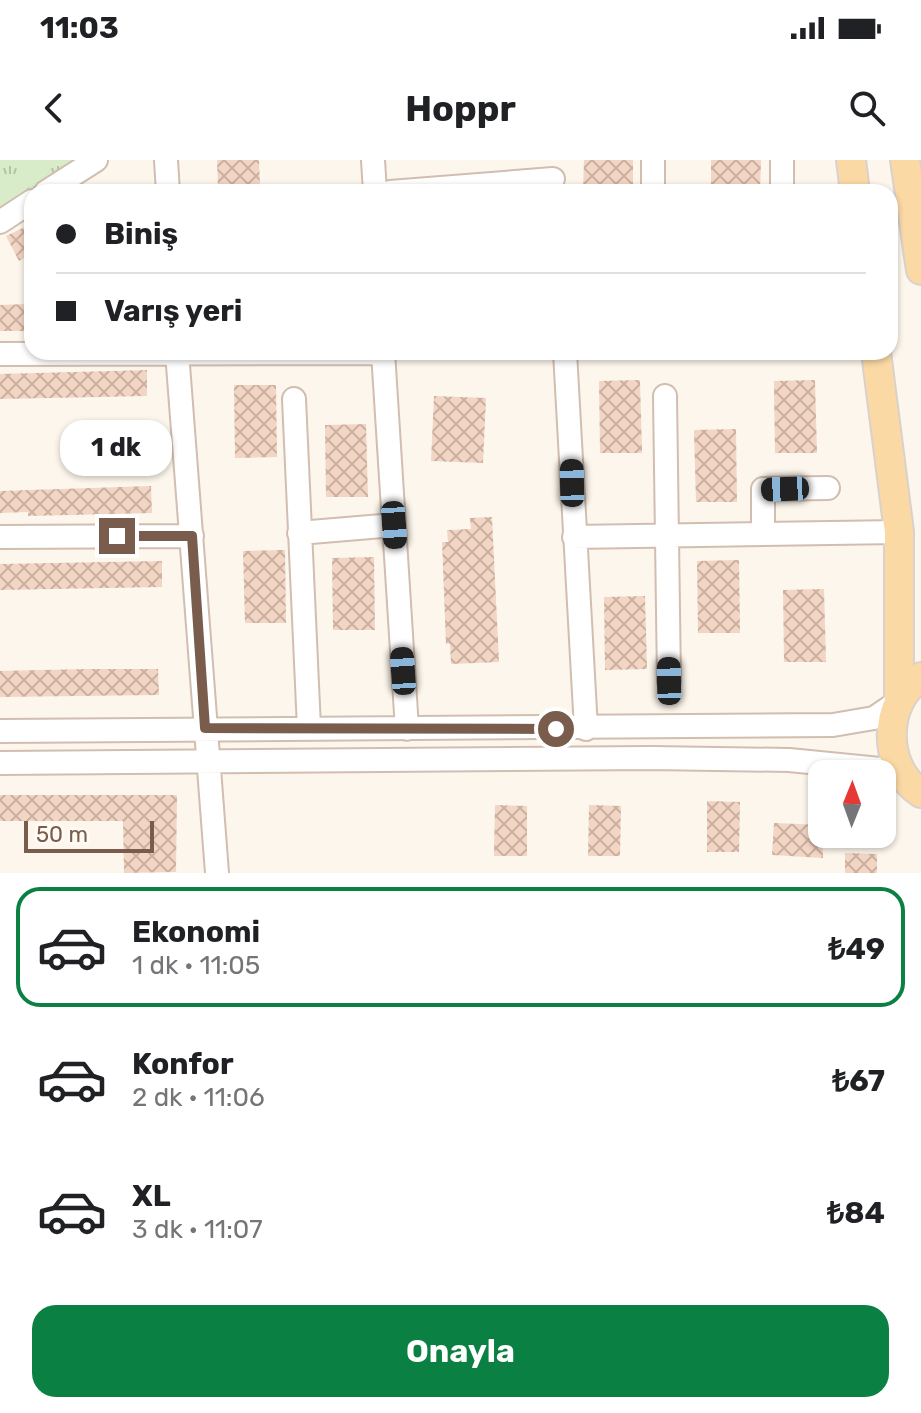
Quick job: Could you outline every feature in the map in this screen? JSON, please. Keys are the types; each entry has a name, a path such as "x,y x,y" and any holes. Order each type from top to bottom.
{"main road":[{"path":"851,160 854,184"},
{"path":"905,160 921,270"},
{"path":"877,360 899,532 899,701 892,724 892,748 900,771 921,793"},
{"path":"899,701 921,677"}],"street":[{"path":"58,184 96,160"},
{"path":"166,160 168,184"},
{"path":"373,160 374,184"},
{"path":"653,160 653,184"},
{"path":"782,160 782,184"},
{"path":"477,184 553,177"},
{"path":"0,222 24,206"},
{"path":"0,354 24,354"},
{"path":"178,360 217,873"},
{"path":"383,360 407,729"},
{"path":"565,360 586,729"},
{"path":"665,396 669,681"},
{"path":"294,399 309,728"},
{"path":"763,534 763,489 828,488"},
{"path":"299,533 394,525"},
{"path":"574,537 899,532"},
{"path":"0,537 192,536"},
{"path":"0,731 833,725 874,718 899,701"},
{"path":"0,763 652,758 789,760 900,771"}],"green space":[{"path":"0,160 85,160 47,184 24,184 24,199 0,214"}],"building":[{"path":"217,160 259,160 260,184 218,184"},
{"path":"584,160 633,160 633,184 583,184"},
{"path":"711,160 761,160 760,184 711,184"},
{"path":"24,227 24,258 19,261 6,236"},
{"path":"24,304 24,331 0,331 0,305"},
{"path":"147,370 147,396 0,399 0,374"},
{"path":"640,380 642,453 600,453 599,381"},
{"path":"815,380 817,453 775,453 774,381"},
{"path":"234,385 276,385 277,457 235,458"},
{"path":"434,396 486,398 483,463 431,461"},
{"path":"366,424 368,497 326,497 325,425"},
{"path":"150,427 151,454 99,455 98,428"},
{"path":"736,429 737,502 696,502 694,430"},
{"path":"151,486 152,513 28,516 28,512 0,513 0,491"},
{"path":"492,517 499,662 451,664 450,644 446,644 442,542 448,542 447,530 471,529 470,518"},
{"path":"285,550 286,623 245,623 243,551"},
{"path":"374,557 375,630 333,630 332,558"},
{"path":"739,560 740,633 698,633 697,561"},
{"path":"162,561 162,587 0,590 0,564"},
{"path":"824,589 826,662 784,662 783,590"},
{"path":"645,596 647,669 605,670 604,597"},
{"path":"158,669 159,695 0,697 0,671"},
{"path":"0,795 177,795 176,872 124,873 123,821 0,821"},
{"path":"707,801 740,802 739,852 707,852"},
{"path":"495,805 527,806 527,856 494,856"},
{"path":"589,805 621,806 620,856 588,856"},
{"path":"774,823 808,824 808,848 823,848 823,858 772,855"},
{"path":"845,853 877,854 877,873 845,873"}],"route":[{"path":"117,536 192,536 205,728 556,729"}]}
